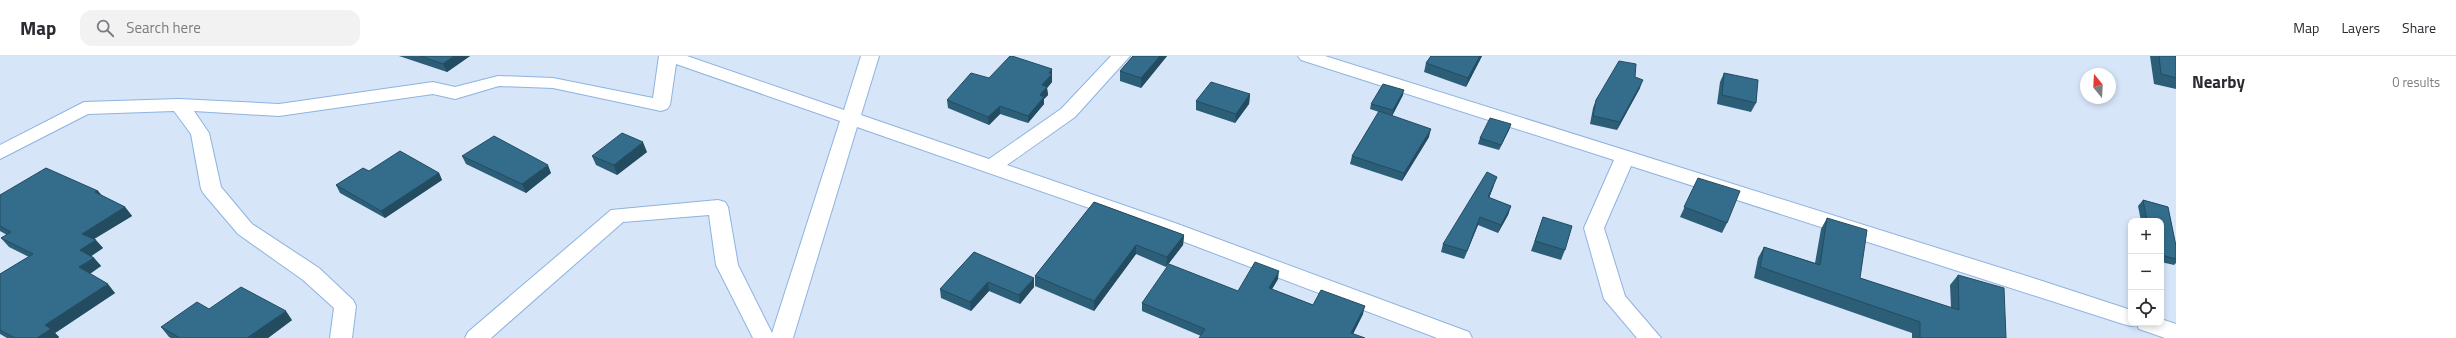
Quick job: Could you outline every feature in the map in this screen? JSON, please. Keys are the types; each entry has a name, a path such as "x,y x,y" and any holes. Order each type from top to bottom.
{"street":[{"path":"0,153 84,108 179,104 279,110 433,88 455,93 498,81 553,83 661,105 669,56 848,119 1168,228 1461,338"},
{"path":"782,338 848,119 870,56"},
{"path":"991,167 1068,113 1121,56"},
{"path":"1307,56 1984,269 2128,317"},
{"path":"179,104 200,133 211,189 245,229 311,274 345,306 340,338"},
{"path":"1625,157 1594,228 1615,299 1650,338"},
{"path":"476,338 618,215 718,207 727,265 764,338"},
{"path":"2155,326 2176,333"}],"building":[{"path":"420,56 454,56 443,64"},
{"path":"1010,56 1052,69 1049,73 1052,74 1042,85 1047,87 1040,95 1044,97 1028,116 1000,106 988,117 947,100 971,73 989,78"},
{"path":"1133,56 1160,56 1141,78 1120,71"},
{"path":"1431,56 1480,56 1468,78 1426,63"},
{"path":"2159,56 2176,56 2176,78 2161,74"},
{"path":"1619,61 1636,64 1635,77 1643,80 1620,122 1593,116 1596,100"},
{"path":"1724,73 1758,80 1756,103 1722,95"},
{"path":"1211,82 1250,94 1236,114 1196,101"},
{"path":"1383,84 1404,90 1393,110 1371,104"},
{"path":"1379,111 1431,129 1404,173 1352,156"},
{"path":"1490,118 1511,124 1501,145 1480,138"},
{"path":"622,133 643,142 614,165 592,156"},
{"path":"494,136 548,165 522,184 462,156"},
{"path":"400,151 439,173 381,211 336,185 363,168 369,171"},
{"path":"46,168 98,191 95,192 125,207 82,234 96,240 80,250 94,258 79,267 108,284 45,325 51,329 37,338 15,338 0,330 0,274 33,254 1,238 11,232 0,226 0,195"},
{"path":"1487,172 1497,177 1488,197 1511,206 1501,225 1480,217 1467,251 1443,244"},
{"path":"1698,178 1740,191 1727,223 1684,207"},
{"path":"2143,200 2168,207 2176,246 2176,259 2164,256 2164,218 2146,218"},
{"path":"1094,202 1184,235 1167,257 1136,245 1094,301 1035,276"},
{"path":"1543,217 1572,226 1565,250 1535,241"},
{"path":"1827,218 1867,230 1860,278 1959,310 1958,275 2004,288 2006,338 1920,338 1920,322 1760,267 1764,247 1820,265"},
{"path":"974,252 1034,278 1019,295 988,282 970,302 940,289"},
{"path":"1255,262 1279,271 1269,288 1313,305 1321,290 1365,306 1351,333 1365,338 1199,338 1205,329 1142,303 1169,264 1238,291"},
{"path":"241,287 286,311 247,338 180,338 161,327 197,302 209,309"}]}
